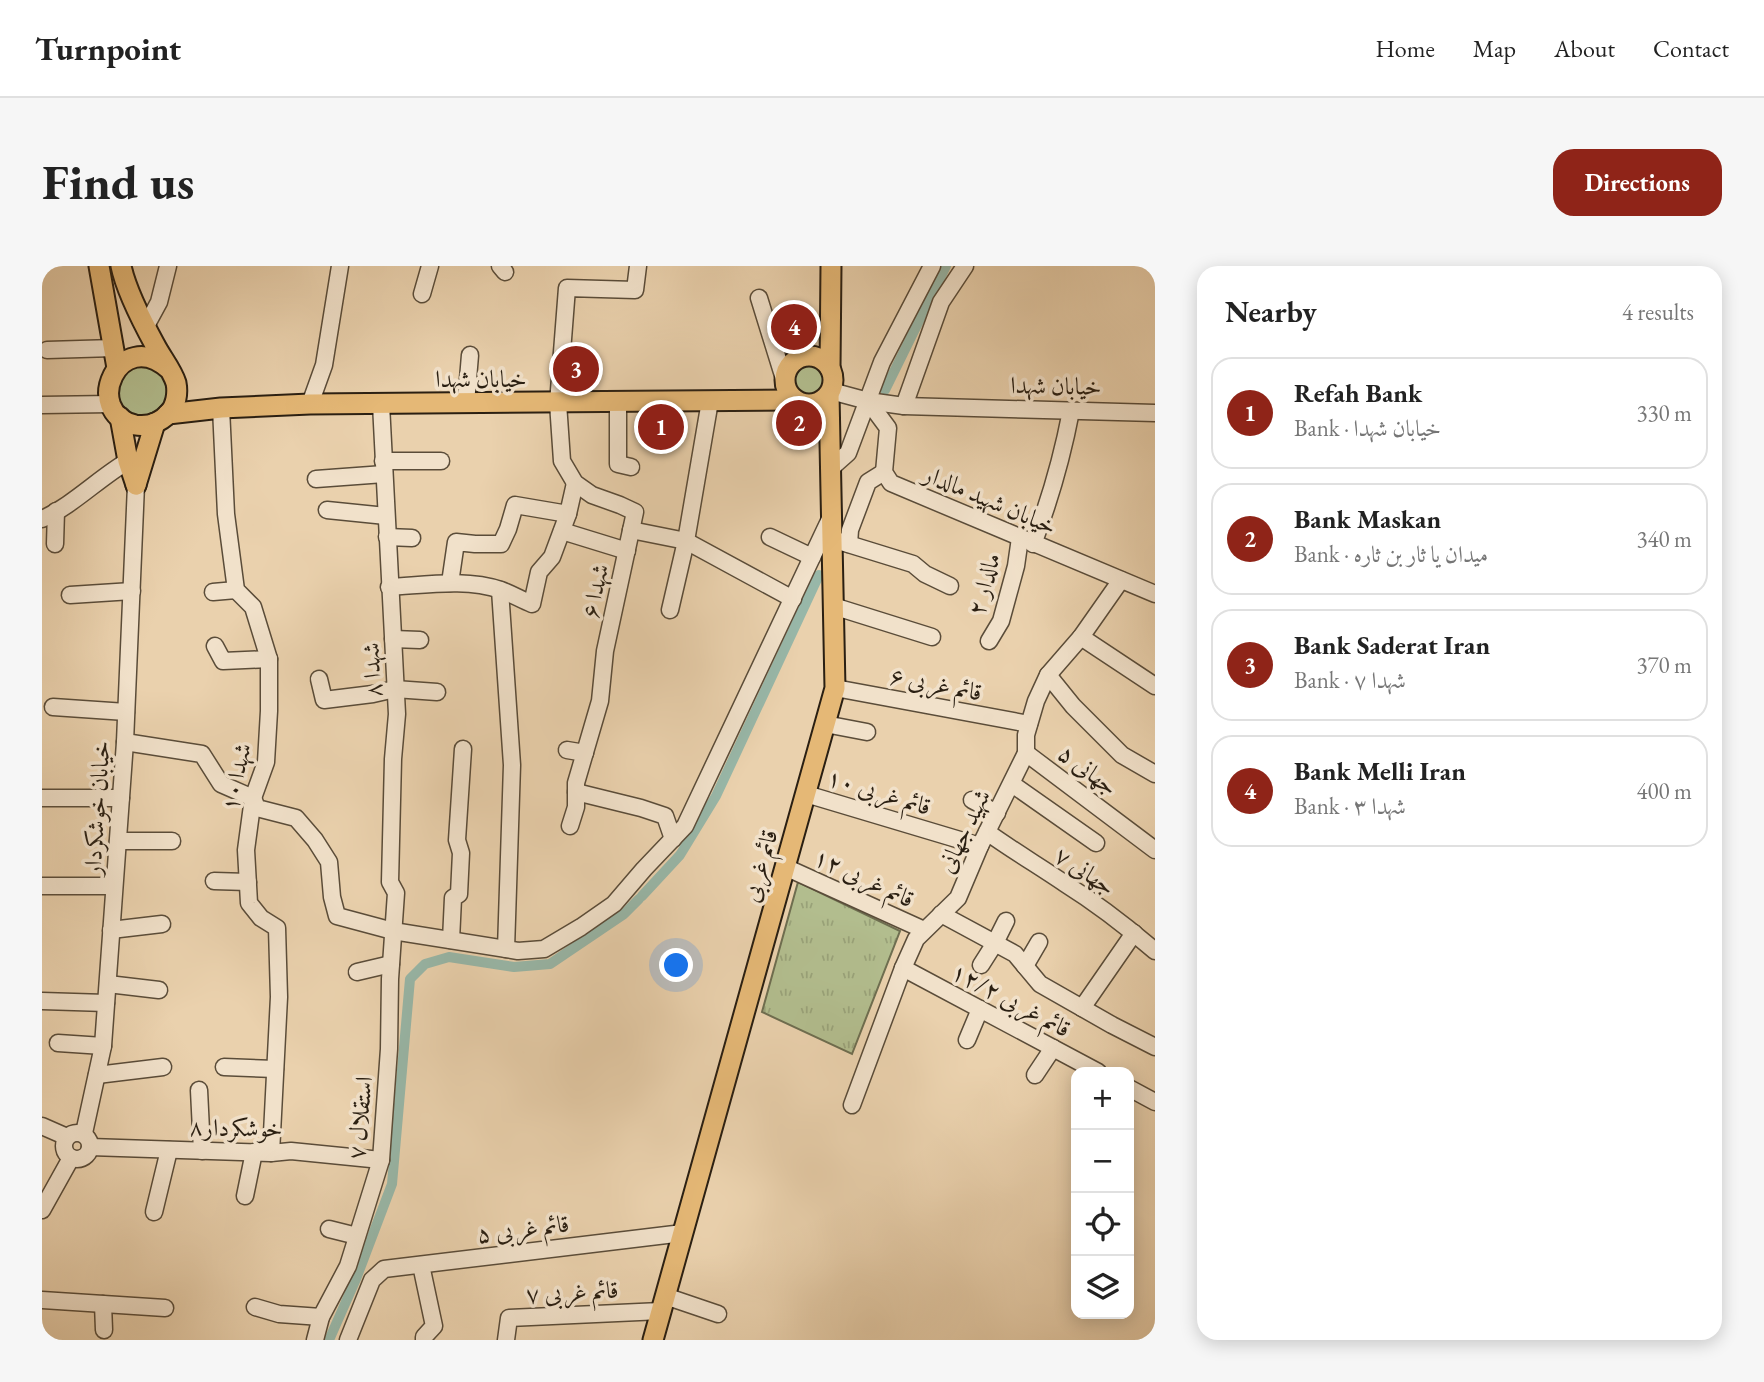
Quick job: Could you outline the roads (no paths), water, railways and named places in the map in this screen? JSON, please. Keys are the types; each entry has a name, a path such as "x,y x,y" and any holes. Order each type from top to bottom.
{"main road":[{"path":"99,266 117,368"},
{"path":"121,266 122,274 176,383 177,391 173,407 162,419 136,485"},
{"path":"830,368 819,358 804,356 797,359 787,369 785,382 790,395 802,403 817,403 824,400 830,392 833,380 830,368 831,266"},
{"path":"804,356 819,332 831,298"},
{"path":"136,485 108,389 110,381 117,368 134,358 153,358 169,369"},
{"name":"قائم غربی","path":"653,1340 835,688 833,606 840,541 831,518 830,392"},
{"name":"خیابان شهدا","path":"162,419 221,408 310,404 795,400"},
{"path":"115,411 136,425 143,426 162,419"}],"street":[{"path":"146,326 159,302 168,266"},
{"path":"310,404 324,365 340,266"},
{"path":"422,294 430,266"},
{"path":"638,266 635,290 567,288 558,403 562,461 575,483 592,495 635,512 631,530 686,541 793,599"},
{"path":"830,469 848,453 882,362 932,266"},
{"path":"904,407 941,302 965,266"},
{"path":"759,298 785,382"},
{"path":"47,350 114,348"},
{"path":"466,403 470,355"},
{"name":"خیابان شهدا","path":"830,392 904,407 1155,413"},
{"path":"670,610 686,541 710,401"},
{"path":"868,401 888,428 884,472 869,481 850,530 840,541 913,564 925,574 950,586"},
{"path":"618,402 618,464 631,467"},
{"name":"شهدا ۸","path":"381,404 397,714 393,759 390,882 396,893 393,931"},
{"path":"42,405 115,411"},
{"name":"شهدا ۱۰","path":"221,408 226,514 236,590 253,607 269,659 266,762 253,799 246,850 249,903 261,918 277,928 279,997 275,1069 263,1152 246,1196"},
{"name":"مالدار ۲","path":"989,641 1001,621 1026,541 1047,508 1063,456 1071,411"},
{"path":"55,544 49,515 128,461"},
{"path":"316,479 441,461"},
{"name":"خیابان شهید مالدار","path":"884,472 891,483 1121,580 1152,589"},
{"path":"389,587 473,584 500,590 532,604 539,572 552,557 568,514 575,483"},
{"name":"خیابان خوشکردار","path":"87,1140 103,1046 108,984 127,712 136,485"},
{"path":"450,583 456,542 501,544 516,505 568,514"},
{"path":"327,510 386,516"},
{"path":"125,742 202,754 221,784 253,799 257,808 296,818 329,862 332,897 337,916 393,931 518,951 544,949 581,928 614,904 685,826 831,518"},
{"name":"شهدا ۶","path":"570,826 576,807 576,783 600,701 605,652 631,530"},
{"path":"562,531 627,551"},
{"path":"387,537 412,538"},
{"path":"770,537 813,557"},
{"name":"شهید جهانی","path":"852,1105 916,939 958,898 1012,784 1026,753 1029,724 1048,675 1081,637 1121,580"},
{"path":"213,592 236,590"},
{"path":"500,590 512,765 506,949"},
{"path":"70,595 132,591"},
{"path":"833,606 932,638"},
{"path":"1081,637 1155,685"},
{"path":"393,639 419,640"},
{"path":"215,646 223,661 269,659"},
{"path":"1048,675 1073,706 1122,755 1155,774"},
{"path":"319,679 324,700 396,689 437,692"},
{"name":"قائم غربی ۶","path":"835,688 1029,724"},
{"path":"53,707 127,712"},
{"path":"825,724 867,732"},
{"path":"451,940 453,898 459,894 461,853 457,840 463,749"},
{"path":"567,750 584,753"},
{"name":"جهانی ۵","path":"1026,753 1155,850"},
{"path":"1012,784 1096,843"},
{"path":"576,792 665,816 673,839"},
{"name":"قائم غربی ۱۰","path":"806,794 984,839"},
{"path":"42,798 121,798"},
{"path":"972,800 998,813"},
{"name":"جهانی ۷","path":"984,839 1014,852 1064,883 1154,947"},
{"path":"118,841 172,841"},
{"name":"قائم غربی ۱۲","path":"785,867 924,930"},
{"path":"214,881 248,882"},
{"path":"42,886 114,886"},
{"path":"941,914 1014,954 1040,984 1155,1047"},
{"path":"981,965 1006,920"},
{"path":"111,930 163,924"},
{"name":"استقلال ۷","path":"315,1340 321,1317 348,1266 381,1160 389,1049 393,931"},
{"path":"1082,1008 1134,933"},
{"path":"1025,966 1039,942"},
{"path":"356,972 391,964"},
{"name":"قائم غربی ۱۲/۲","path":"903,968 1089,1067"},
{"path":"108,984 159,989"},
{"path":"42,1001 106,1003"},
{"path":"967,1040 980,1009"},
{"path":"58,1043 103,1046"},
{"path":"1035,1075 1053,1048"},
{"path":"97,1074 163,1067"},
{"path":"224,1067 275,1069"},
{"path":"199,1090 202,1151"},
{"path":"1134,1091 1155,1102"},
{"path":"42,1126 67,1138"},
{"path":"74,1133 87,1140 89,1151 84,1157 71,1158 64,1150 67,1138 74,1133"},
{"name":"خوشکردار۸","path":"87,1140 169,1150 291,1151 381,1160"},
{"path":"153,1212 169,1150"},
{"path":"43,1206 71,1158"},
{"path":"329,1229 358,1236"},
{"name":"قائم غربی ۵","path":"348,1340 372,1280 384,1269 683,1233"},
{"path":"421,1265 434,1325 424,1340"},
{"path":"42,1300 165,1308"},
{"path":"663,1303 718,1314"},
{"name":"قائم غربی ۷","path":"506,1340 509,1318 663,1303"},
{"path":"103,1304 104,1330"},
{"path":"256,1307 279,1314 321,1317"}],"waterway":[{"path":"885,390 946,266"},
{"path":"642,896 680,855 716,796 819,575"},
{"path":"329,1340 356,1279 392,1184 410,979 425,964 449,957 514,967 550,964 624,914 639,899"}],"place":[{"name":"Bank Melli Iran","path":"794,327"},
{"name":"Bank Saderat Iran","path":"576,369"},
{"name":"Bank Maskan","path":"799,423"},
{"name":"Refah Bank","path":"661,427"}]}
